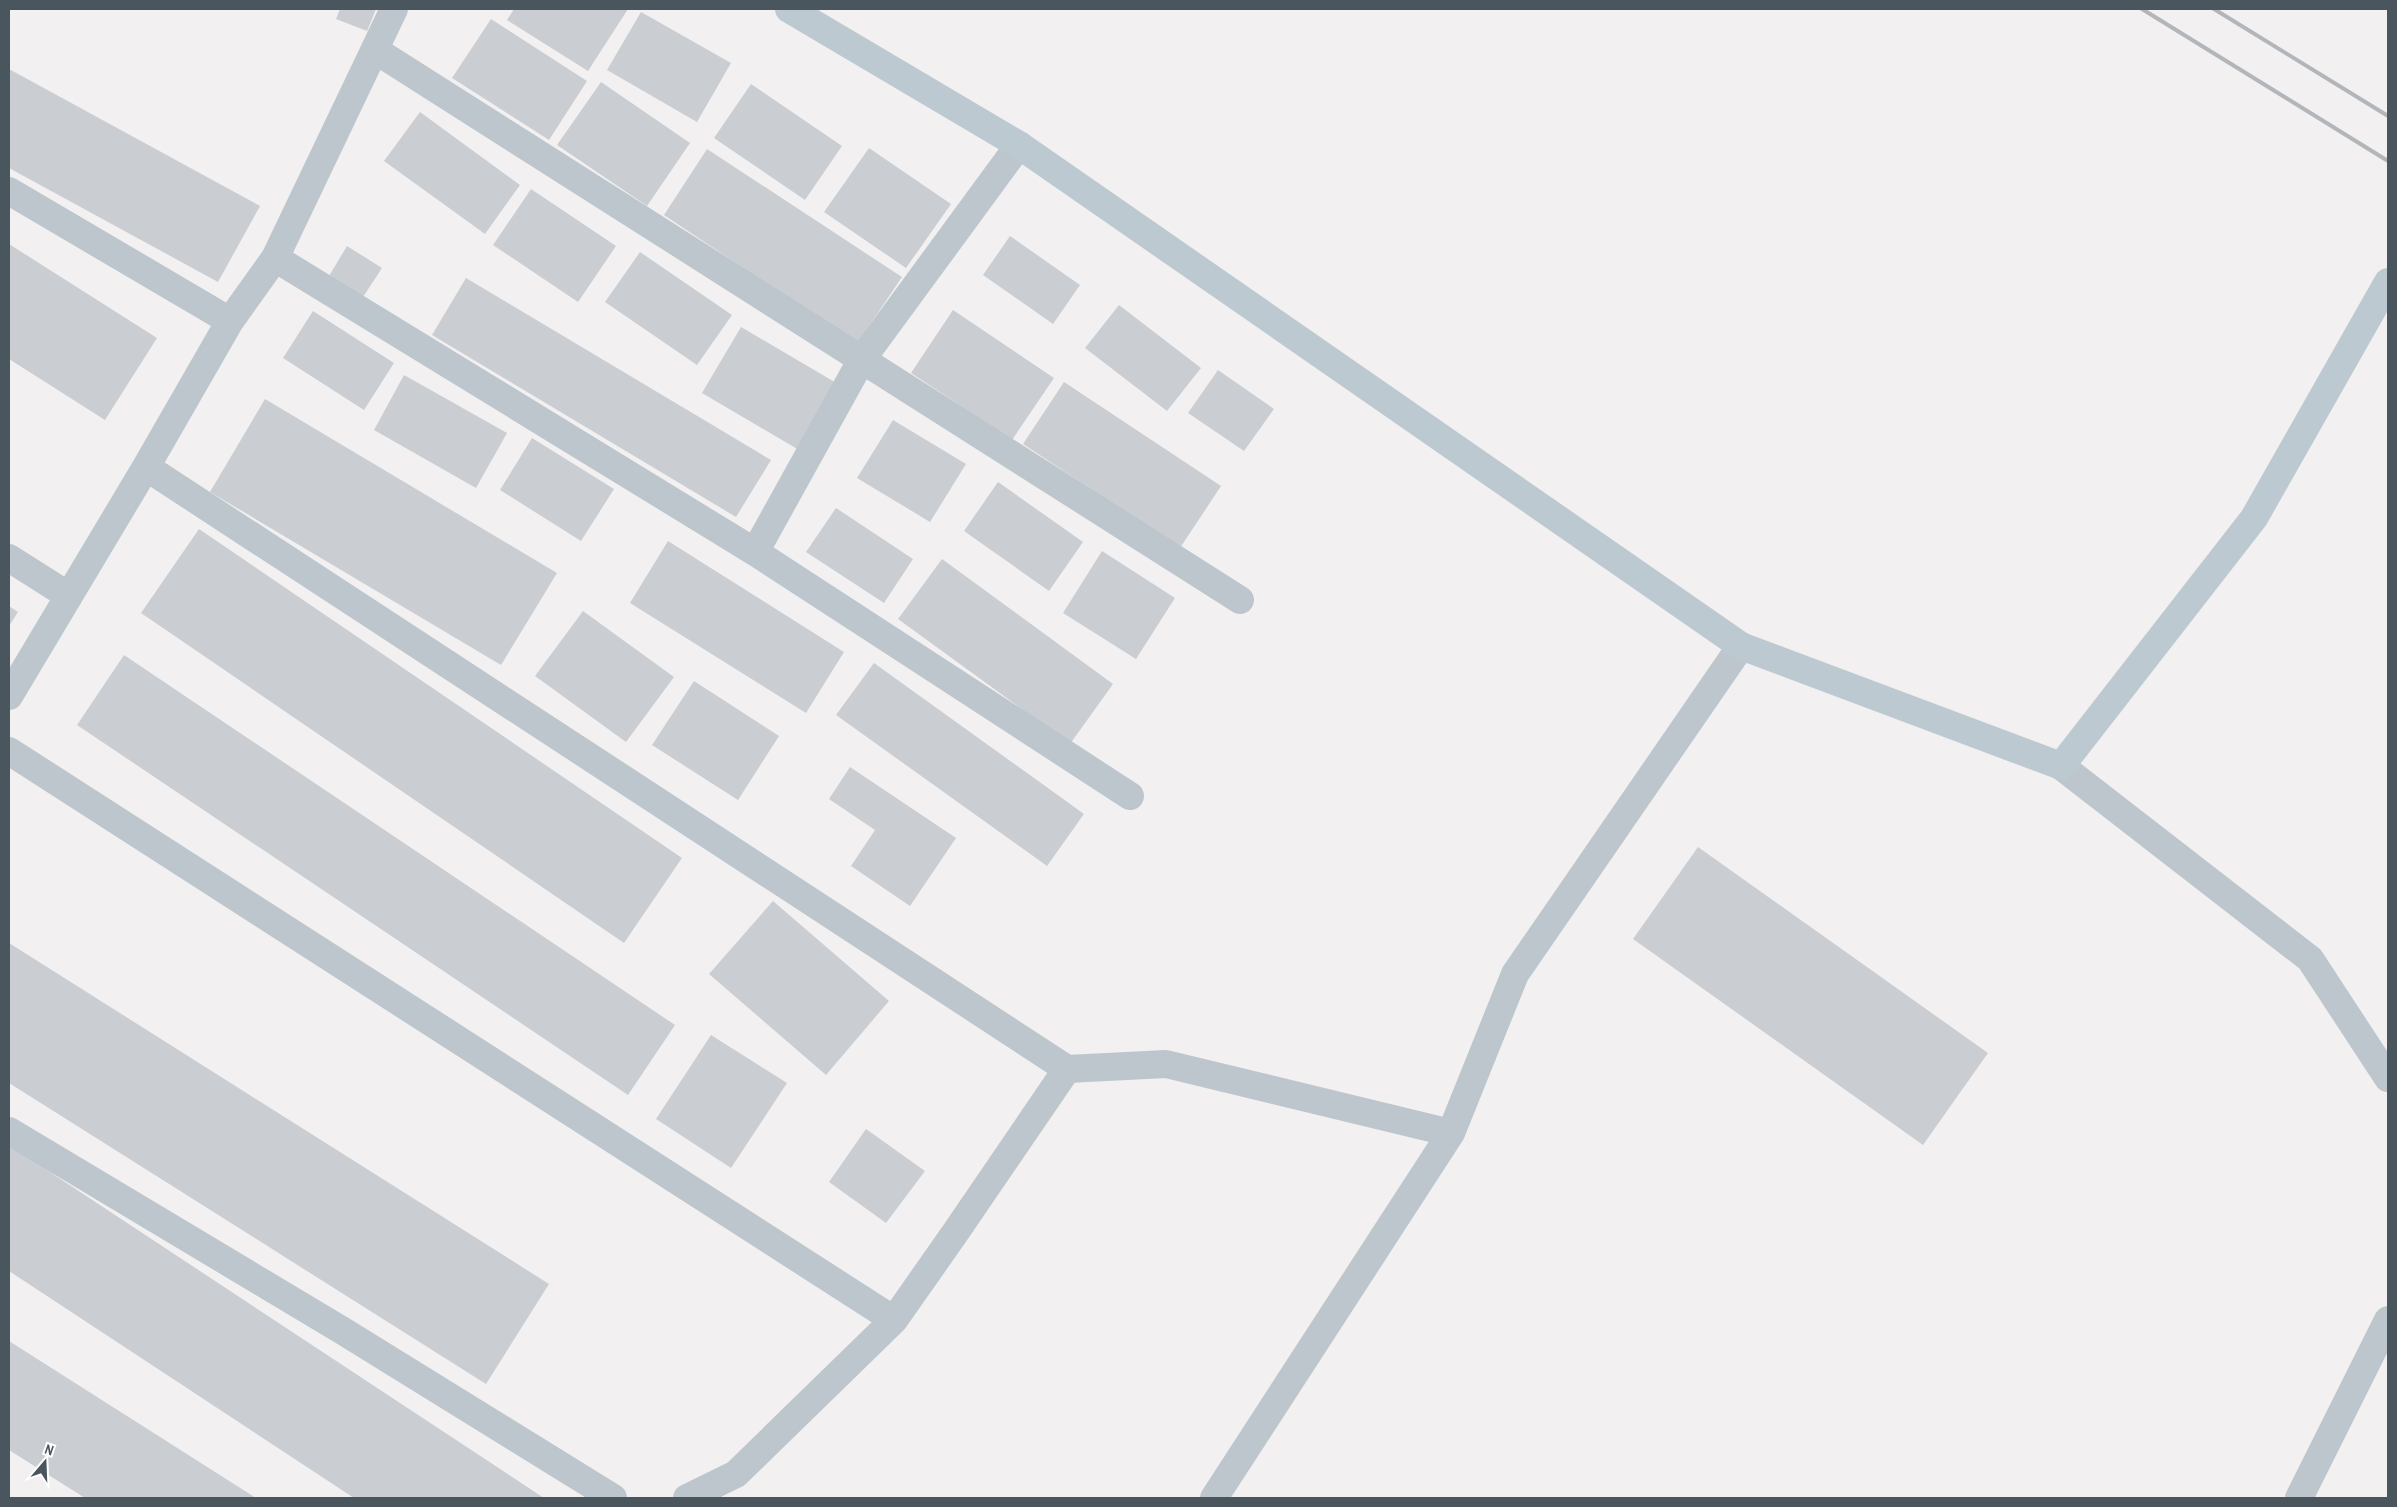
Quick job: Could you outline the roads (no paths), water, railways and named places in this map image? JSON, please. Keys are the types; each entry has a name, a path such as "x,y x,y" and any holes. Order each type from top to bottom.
{"main road":[{"path":"789,9 1019,145 1741,646 2061,766 2254,518 2388,282"}],"street":[{"path":"9,696 146,468 230,321 275,258 394,9"},
{"path":"375,50 1240,600"},
{"path":"755,552 862,359 1019,145"},
{"path":"9,191 230,321"},
{"path":"275,258 755,552 1130,796"},
{"path":"146,468 1067,1068 1166,1064 1451,1133"},
{"path":"9,558 69,596"},
{"path":"1214,1498 1451,1133 1515,974 1741,646"},
{"path":"9,751 894,1320"},
{"path":"2061,766 2310,959 2388,1078"},
{"path":"687,1498 736,1474 894,1320 1067,1068"},
{"path":"9,1131 343,1332 613,1498"},
{"path":"2299,1498 2388,1320"}],"railway":[{"path":"2142,9 2388,161"},
{"path":"2214,9 2388,116"}]}
